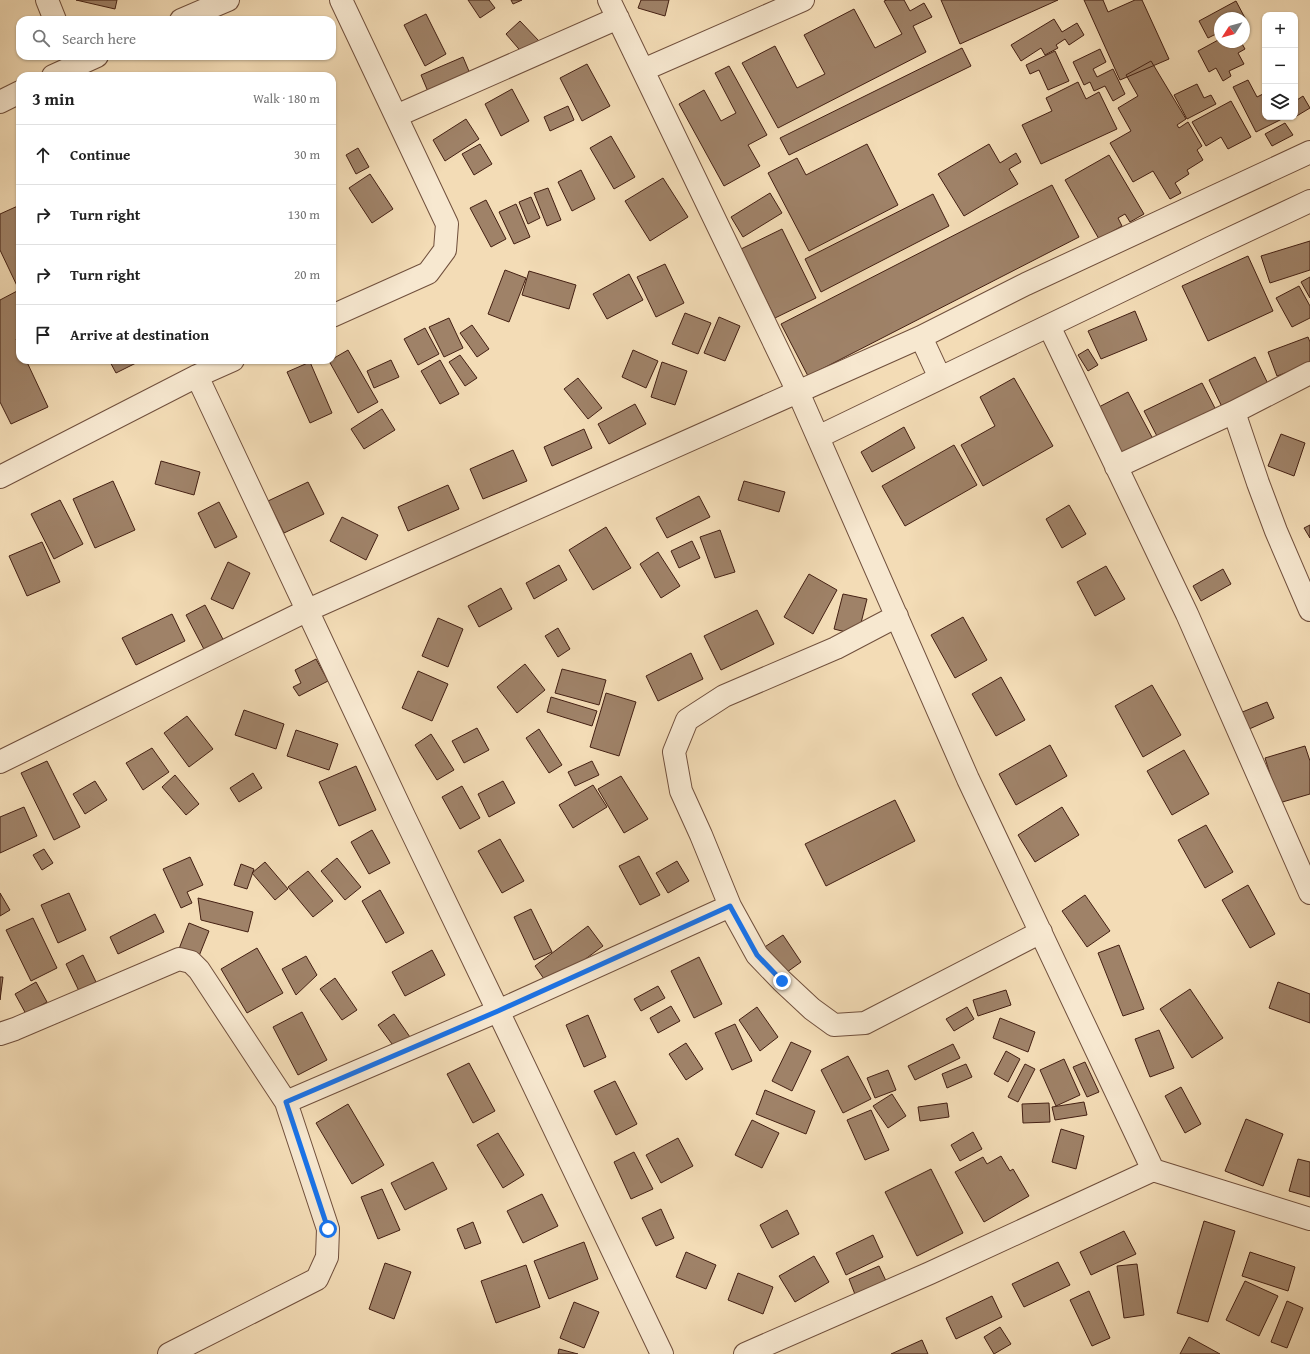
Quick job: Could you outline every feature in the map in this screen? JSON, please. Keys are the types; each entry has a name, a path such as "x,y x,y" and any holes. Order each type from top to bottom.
{"street":[{"path":"47,0 53,16"},
{"path":"190,16 228,0"},
{"path":"336,314 428,273 444,250 447,224 341,0"},
{"path":"644,70 803,0"},
{"path":"396,116 614,9 798,392 968,779 1153,1170"},
{"path":"58,72 72,61"},
{"path":"0,102 16,94"},
{"path":"0,762 308,610 921,337 1026,284 1310,152"},
{"path":"818,437 1310,202"},
{"path":"1049,326 1187,614 1310,892"},
{"path":"921,337 940,378"},
{"path":"0,477 197,376 224,364"},
{"path":"1116,467 1234,412 1310,373"},
{"path":"197,376 404,816 662,1354"},
{"path":"1234,412 1261,490 1310,610"},
{"path":"897,616 836,648 724,696 687,720 674,752 681,791 730,906 757,955 812,1009 834,1025 865,1023 1040,932"},
{"path":"286,1102 498,1011 730,906"},
{"path":"0,1034 179,959 191,962 203,977 286,1102 328,1229 327,1257 317,1279 169,1354"},
{"path":"746,1354 930,1273 1153,1170 1310,1219"}],"building":[{"path":"76,0 117,0 115,9"},
{"path":"468,0 489,0 495,8 480,18"},
{"path":"511,0 522,0 513,4"},
{"path":"641,0 669,0 665,16 638,8"},
{"path":"904,0 910,11 924,3 932,17 913,26 926,52 778,128 742,63 775,46 797,88 825,74 804,35 854,9 875,48 902,34 884,1"},
{"path":"941,0 1058,0 960,44"},
{"path":"1084,0 1103,0 1108,12 1135,0 1142,0 1169,59 1120,80"},
{"path":"1236,1 1242,12 1216,12"},
{"path":"1214,13 1214,35 1208,38 1199,21"},
{"path":"426,14 446,54 425,66 404,25"},
{"path":"1054,19 1062,32 1077,23 1084,35 1069,45 1065,39 1056,45 1058,48 1045,55 1041,48 1021,61 1011,45"},
{"path":"520,21 539,41 524,55 506,34"},
{"path":"1214,42 1214,48 1244,48 1238,53 1244,64 1229,71 1231,76 1223,81 1216,68 1209,72 1198,51"},
{"path":"962,48 971,66 789,155 780,138"},
{"path":"1100,49 1106,62 1093,69 1097,77 1113,69 1125,94 1113,101 1105,86 1094,91 1090,82 1084,85 1073,62"},
{"path":"1055,51 1069,81 1048,90 1039,70 1030,74 1026,65"},
{"path":"463,57 471,76 429,94 421,75"},
{"path":"1151,61 1186,119 1177,125 1179,128 1188,122 1202,146 1197,150 1203,160 1187,170 1189,174 1175,183 1181,193 1170,199 1153,171 1133,182 1110,143 1131,131 1118,108 1138,96 1126,75"},
{"path":"587,64 610,106 582,121 560,78"},
{"path":"729,66 767,135 748,145 760,166 724,186 679,104 704,90 721,121 736,113 715,73"},
{"path":"1248,80 1257,97 1262,94 1262,120 1280,120 1256,132 1233,87"},
{"path":"1078,82 1086,99 1099,92 1117,129 1041,164 1022,125 1052,111 1046,98"},
{"path":"1197,84 1204,98 1211,95 1216,104 1187,119 1174,95"},
{"path":"512,89 529,121 501,136 485,104"},
{"path":"1303,96 1310,108 1298,115 1298,99"},
{"path":"1231,101 1251,137 1228,149 1221,137 1206,146 1192,122"},
{"path":"568,106 574,120 550,131 544,117"},
{"path":"466,119 479,139 445,161 433,140"},
{"path":"1285,123 1293,135 1272,146 1265,134"},
{"path":"611,136 635,177 614,189 590,148"},
{"path":"480,144 492,164 474,175 462,154"},
{"path":"867,144 898,205 809,251 768,173 797,158 806,175"},
{"path":"989,144 1000,163 1016,153 1021,162 1009,169 1018,184 964,216 938,174"},
{"path":"358,148 369,167 356,174 346,155"},
{"path":"1109,155 1144,214 1130,222 1125,214 1118,218 1122,226 1099,239 1065,180"},
{"path":"581,170 595,199 572,211 558,182"},
{"path":"370,174 393,209 372,223 349,188"},
{"path":"663,178 688,217 650,241 625,201"},
{"path":"1052,185 1079,237 808,376 781,324"},
{"path":"548,188 561,220 547,226 534,193"},
{"path":"770,193 782,213 743,237 731,217"},
{"path":"933,194 949,226 821,292 805,259"},
{"path":"531,197 540,218 528,224 519,202"},
{"path":"486,200 506,239 491,247 470,208"},
{"path":"516,204 530,237 514,244 499,212"},
{"path":"16,207 16,284 0,250 0,214"},
{"path":"782,229 816,298 775,318 741,249"},
{"path":"1310,241 1310,270 1270,283 1261,256"},
{"path":"1248,256 1273,311 1208,341 1182,286"},
{"path":"665,264 684,303 656,317 637,277"},
{"path":"505,270 526,278 509,322 488,314"},
{"path":"529,271 576,285 569,309 522,295"},
{"path":"629,274 643,300 607,319 593,294"},
{"path":"1310,277 1310,298 1301,282"},
{"path":"1299,286 1310,306 1310,318 1292,327 1276,298"},
{"path":"16,292 16,364 28,364 48,407 11,424 0,402 0,300"},
{"path":"1135,311 1147,340 1101,359 1088,331"},
{"path":"685,313 711,323 698,354 672,344"},
{"path":"719,317 740,326 725,361 704,353"},
{"path":"449,318 463,348 444,357 429,327"},
{"path":"472,325 489,349 477,357 460,333"},
{"path":"425,328 439,354 418,365 404,339"},
{"path":"1308,337 1310,342 1310,364 1277,376 1268,352"},
{"path":"1088,349 1098,365 1088,371 1078,355"},
{"path":"348,350 378,402 358,413 331,364 336,364 336,357"},
{"path":"633,350 658,361 646,388 622,377"},
{"path":"460,355 477,378 465,386 449,362"},
{"path":"1255,357 1270,388 1224,411 1209,380"},
{"path":"391,360 399,377 374,388 367,371"},
{"path":"440,360 459,394 440,404 421,371"},
{"path":"662,362 687,371 675,405 651,397"},
{"path":"111,364 134,364 116,373"},
{"path":"305,364 311,364 332,413 310,423 287,372"},
{"path":"578,378 602,408 588,419 564,389"},
{"path":"1014,378 1053,446 983,486 961,445 995,426 980,397"},
{"path":"1202,383 1217,412 1159,440 1144,411"},
{"path":"1128,392 1153,439 1121,457 1095,409"},
{"path":"635,404 646,424 609,444 598,424"},
{"path":"382,409 395,430 364,449 351,429"},
{"path":"904,427 915,448 872,472 861,452"},
{"path":"584,429 592,448 552,466 544,447"},
{"path":"1281,434 1305,443 1294,476 1268,466"},
{"path":"954,445 977,485 905,526 882,486"},
{"path":"513,450 527,481 483,499 470,469"},
{"path":"161,461 200,472 194,495 155,484"},
{"path":"113,481 135,530 95,548 73,499"},
{"path":"744,481 785,492 779,512 738,500"},
{"path":"308,482 324,514 284,533 268,501"},
{"path":"448,485 459,509 408,531 398,507"},
{"path":"699,496 710,517 667,538 656,518"},
{"path":"60,500 83,544 54,559 31,514"},
{"path":"219,502 237,537 215,548 198,513"},
{"path":"1069,505 1086,534 1062,548 1046,519"},
{"path":"342,517 378,535 366,560 330,541"},
{"path":"1310,525 1310,538 1304,528"},
{"path":"606,527 631,568 593,590 569,550"},
{"path":"720,530 735,572 715,578 700,537"},
{"path":"692,541 700,558 679,568 671,551"},
{"path":"42,542 60,582 27,596 9,556"},
{"path":"658,552 680,586 661,598 640,564"},
{"path":"228,562 250,573 233,609 211,599"},
{"path":"559,565 567,580 534,599 526,583"},
{"path":"1106,566 1125,599 1095,616 1077,582"},
{"path":"1223,569 1231,584 1201,601 1193,586"},
{"path":"809,574 837,590 813,634 784,617"},
{"path":"501,588 512,609 479,627 468,606"},
{"path":"843,594 867,599 858,635 834,629"},
{"path":"205,605 226,645 207,655 186,615"},
{"path":"757,610 774,644 721,670 704,636"},
{"path":"172,614 185,641 136,665 122,638"},
{"path":"963,617 987,660 955,678 931,635"},
{"path":"438,618 463,629 448,667 422,656"},
{"path":"558,628 570,649 558,657 545,636"},
{"path":"691,653 703,679 658,701 646,676"},
{"path":"316,659 328,681 299,696 293,687 301,683 295,670"},
{"path":"525,664 545,690 517,713 497,687"},
{"path":"562,669 606,680 599,705 555,693"},
{"path":"418,671 448,684 432,721 402,708"},
{"path":"1001,677 1025,720 996,736 972,694"},
{"path":"1152,685 1181,735 1143,757 1115,706"},
{"path":"606,693 636,702 619,756 590,747"},
{"path":"551,697 597,711 592,726 547,712"},
{"path":"1267,702 1274,718 1247,730 1240,713"},
{"path":"244,710 284,724 276,749 235,735"},
{"path":"187,716 213,749 189,767 164,733"},
{"path":"477,728 489,750 464,763 452,741"},
{"path":"539,729 562,765 549,773 526,738"},
{"path":"296,730 338,744 329,770 287,756"},
{"path":"431,734 454,770 437,780 415,745"},
{"path":"1050,745 1067,776 1016,805 999,774"},
{"path":"1305,746 1310,761 1310,794 1279,803 1265,758"},
{"path":"152,748 169,772 143,790 126,763"},
{"path":"1184,750 1209,794 1172,815 1147,771"},
{"path":"47,761 80,827 54,840 21,773"},
{"path":"592,761 599,775 575,786 568,772"},
{"path":"356,766 376,810 339,826 319,782"},
{"path":"253,773 262,788 239,802 230,788"},
{"path":"175,775 199,804 186,815 162,787"},
{"path":"621,776 648,819 624,833 598,789"},
{"path":"95,781 107,800 85,814 73,794"},
{"path":"503,781 515,803 489,817 478,794"},
{"path":"593,785 607,807 573,828 559,805"},
{"path":"462,786 480,818 460,829 442,797"},
{"path":"895,800 915,841 826,886 805,844"},
{"path":"24,807 37,836 0,853 0,817"},
{"path":"1062,807 1079,835 1035,862 1018,835"},
{"path":"1206,825 1233,872 1205,888 1178,840"},
{"path":"372,830 390,863 369,874 351,842"},
{"path":"500,839 524,881 502,893 478,851"},
{"path":"44,849 53,863 42,870 33,855"},
{"path":"639,856 660,895 640,905 619,866"},
{"path":"190,857 203,885 187,892 192,903 181,908 163,869"},
{"path":"337,858 361,887 345,900 321,871"},
{"path":"677,861 689,881 668,893 656,873"},
{"path":"265,862 288,889 275,900 252,873"},
{"path":"241,864 254,869 247,889 234,885"},
{"path":"308,871 333,901 313,917 288,887"},
{"path":"1248,885 1275,934 1250,948 1222,900"},
{"path":"380,890 404,933 386,943 362,901"},
{"path":"0,893 10,910 0,916"},
{"path":"69,893 86,930 58,943 41,905"},
{"path":"1085,895 1110,931 1087,947 1062,911"},
{"path":"198,898 253,912 248,932 201,920"},
{"path":"531,909 552,952 534,960 514,917"},
{"path":"155,914 164,932 118,954 110,937"},
{"path":"33,918 57,968 31,981 6,930"},
{"path":"189,923 209,931 197,961 177,954"},
{"path":"588,926 603,946 549,986 535,966"},
{"path":"783,935 801,962 776,980 757,952"},
{"path":"1119,945 1144,1009 1123,1016 1098,953"},
{"path":"257,948 283,993 247,1013 221,969"},
{"path":"432,950 445,975 405,996 392,972"},
{"path":"83,955 96,982 79,991 66,964"},
{"path":"306,956 317,975 296,995 282,969"},
{"path":"699,957 722,1004 694,1018 671,971"},
{"path":"0,977 3,977 0,1000"},
{"path":"335,978 357,1010 342,1020 320,989"},
{"path":"36,982 47,1002 26,1014 15,994"},
{"path":"1278,982 1310,994 1310,1023 1269,1008"},
{"path":"658,986 665,998 641,1011 634,999"},
{"path":"1190,989 1223,1038 1192,1058 1160,1009"},
{"path":"1006,990 1011,1005 978,1016 973,1000"},
{"path":"671,1006 680,1021 658,1033 650,1018"},
{"path":"757,1007 778,1037 760,1051 739,1020"},
{"path":"967,1007 974,1019 954,1031 946,1019"},
{"path":"302,1012 327,1060 298,1075 273,1027"},
{"path":"394,1014 410,1037 395,1048 378,1025"},
{"path":"588,1015 606,1057 584,1067 566,1025"},
{"path":"1000,1018 1035,1032 1028,1052 993,1038"},
{"path":"735,1024 752,1061 732,1070 715,1033"},
{"path":"1159,1030 1174,1068 1150,1077 1135,1039"},
{"path":"791,1042 811,1051 792,1091 772,1081"},
{"path":"686,1043 703,1069 686,1080 669,1054"},
{"path":"953,1044 960,1058 915,1080 908,1066"},
{"path":"1006,1051 1020,1059 1008,1082 994,1074"},
{"path":"848,1056 871,1099 843,1113 821,1070"},
{"path":"1064,1059 1080,1095 1056,1106 1040,1070"},
{"path":"1085,1062 1099,1092 1087,1097 1073,1067"},
{"path":"469,1063 495,1111 473,1123 447,1074"},
{"path":"966,1064 972,1077 947,1088 942,1074"},
{"path":"1025,1064 1035,1069 1018,1102 1008,1097"},
{"path":"888,1070 896,1090 875,1098 867,1078"},
{"path":"615,1081 637,1124 616,1135 594,1091"},
{"path":"1181,1087 1201,1124 1185,1133 1165,1096"},
{"path":"765,1090 815,1111 806,1134 756,1114"},
{"path":"892,1094 906,1116 888,1128 873,1106"},
{"path":"1084,1102 1087,1115 1055,1120 1052,1107"},
{"path":"947,1103 949,1117 920,1121 918,1107"},
{"path":"1049,1103 1050,1122 1023,1123 1022,1104"},
{"path":"348,1104 384,1165 352,1184 316,1123"},
{"path":"871,1110 889,1150 865,1160 847,1120"},
{"path":"1246,1119 1283,1134 1263,1186 1225,1171"},
{"path":"752,1120 779,1133 762,1168 735,1155"},
{"path":"1061,1129 1084,1136 1076,1169 1052,1162"},
{"path":"973,1132 982,1149 960,1161 951,1145"},
{"path":"498,1133 524,1175 503,1188 477,1145"},
{"path":"678,1138 693,1166 661,1183 646,1155"},
{"path":"634,1152 653,1189 631,1199 614,1162"},
{"path":"1001,1156 1010,1171 1013,1169 1029,1196 984,1222 955,1172 983,1157 987,1164"},
{"path":"1298,1159 1310,1162 1310,1197 1289,1191"},
{"path":"433,1162 447,1189 405,1210 391,1183"},
{"path":"931,1169 963,1233 917,1256 885,1192"},
{"path":"382,1189 400,1230 378,1239 361,1197"},
{"path":"542,1194 558,1226 523,1243 507,1211"},
{"path":"661,1209 674,1238 656,1246 642,1218"},
{"path":"787,1210 799,1234 772,1248 760,1225"},
{"path":"1204,1221 1235,1231 1208,1322 1177,1313"},
{"path":"473,1222 481,1243 465,1249 457,1229"},
{"path":"1124,1231 1136,1254 1091,1275 1080,1252"},
{"path":"873,1235 883,1257 846,1275 836,1253"},
{"path":"584,1242 598,1279 549,1299 534,1261"},
{"path":"686,1252 716,1265 706,1289 676,1277"},
{"path":"1250,1252 1295,1267 1288,1291 1242,1276"},
{"path":"814,1256 829,1282 795,1302 779,1276"},
{"path":"1058,1262 1070,1285 1024,1307 1012,1284"},
{"path":"385,1263 411,1272 394,1319 369,1309"},
{"path":"1137,1264 1144,1315 1124,1318 1117,1266"},
{"path":"526,1265 540,1307 496,1323 481,1281"},
{"path":"879,1266 887,1283 856,1297 849,1279"},
{"path":"738,1273 773,1287 763,1314 728,1300"},
{"path":"1245,1281 1278,1296 1259,1336 1226,1320"},
{"path":"1089,1291 1110,1338 1092,1346 1070,1300"},
{"path":"992,1296 1002,1317 956,1339 946,1318"},
{"path":"1287,1301 1303,1308 1287,1348 1271,1342"},
{"path":"574,1302 599,1312 584,1348 560,1338"},
{"path":"1000,1327 1011,1344 994,1354 984,1337"},
{"path":"1189,1337 1220,1354 1180,1354"},
{"path":"922,1340 928,1354 891,1354"},
{"path":"559,1349 578,1354 558,1354"}],"route":[{"path":"328,1229 286,1102 498,1011 730,906 757,955 782,981"}]}
